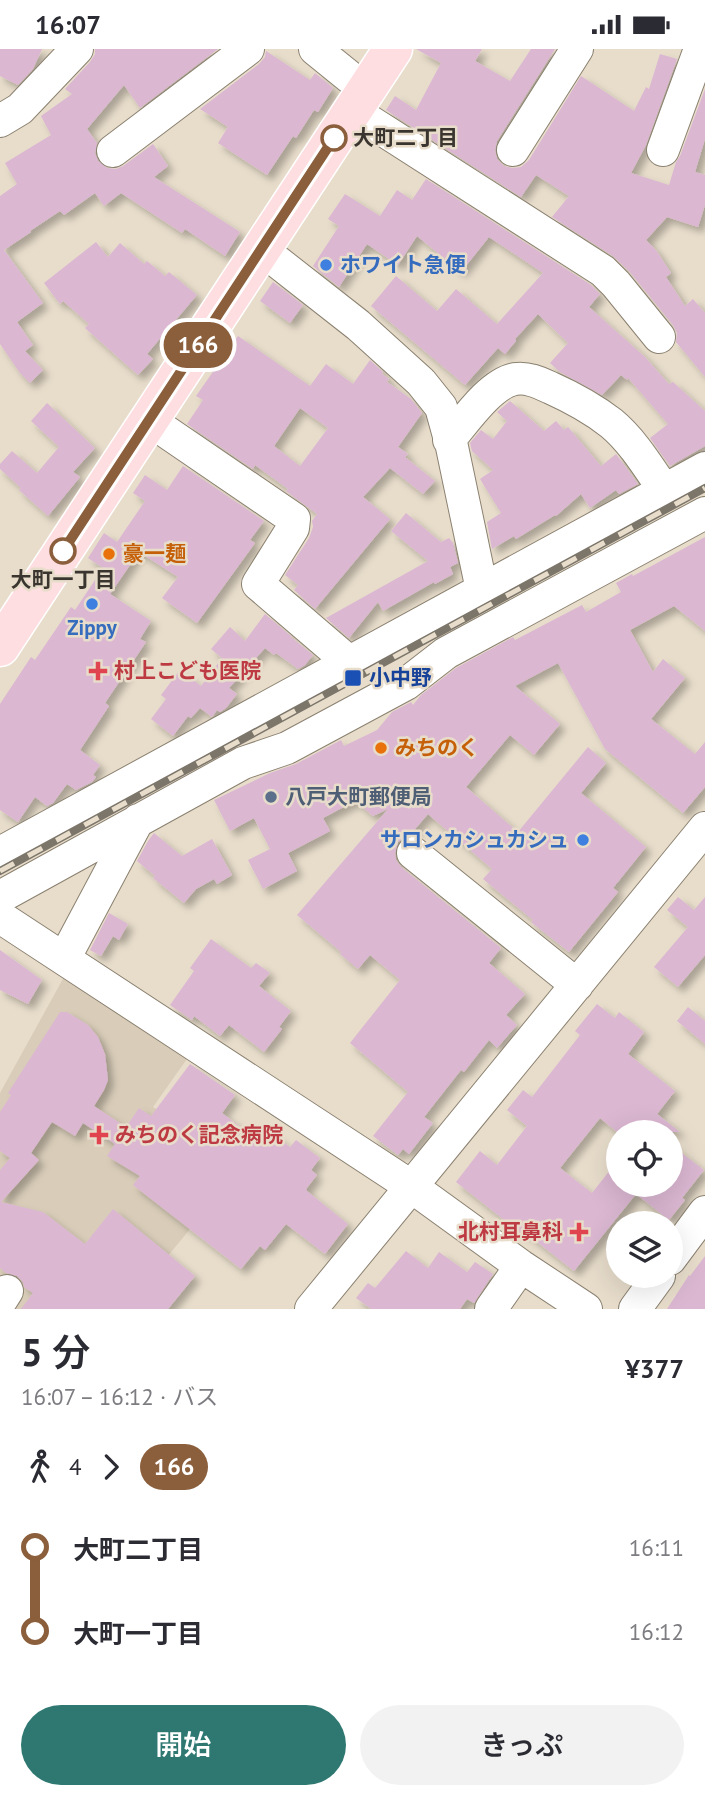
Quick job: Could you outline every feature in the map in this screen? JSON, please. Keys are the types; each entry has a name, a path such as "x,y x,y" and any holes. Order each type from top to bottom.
{"main road":[{"path":"0,647 393,49"}],"street":[{"path":"0,121 20,109 77,49"},
{"path":"113,151 248,49"},
{"path":"315,49 352,79 359,99 603,271 659,337"},
{"path":"513,150 577,49"},
{"path":"663,150 700,49"},
{"path":"261,249 358,325 421,382 441,407 482,590"},
{"path":"449,439 490,393 504,383 515,379 532,380 566,394 612,424 638,453 664,490"},
{"path":"149,420 293,519 293,528 258,584 349,662"},
{"path":"0,853 705,468"},
{"path":"0,897 243,762 287,748 406,684 446,653 705,513"},
{"path":"64,958 138,820"},
{"path":"311,1309 705,828"},
{"path":"414,853 577,985"},
{"path":"0,916 412,1187 521,1266 586,1309"},
{"path":"683,1244 703,1220"},
{"path":"491,1309 521,1266"},
{"path":"635,1309 650,1288"}],"shaded area":[{"name":"みちのく記念病院","path":"64,977 189,1056 153,1107 243,1165 124,1309 7,1309 0,1287 0,1093"}],"building":[{"path":"0,49 42,49 33,69 18,85 0,76"},
{"path":"95,49 218,49 140,108 124,85 87,129 97,143 95,153 98,161 107,168 116,169 123,166 153,144 168,166 154,177 240,232 225,256 185,229 182,233 121,193 104,206 95,193 64,215 60,211 30,231 4,250 43,303 17,322 33,345 25,351 43,370 30,383 0,344 0,196 17,184 5,163 51,135 41,116 72,94 65,89 90,62"},
{"path":"416,49 482,49 475,61 510,81 531,49 555,49 497,141 497,159 504,166 512,168 521,167 529,160 581,76 634,111 646,87 649,89 660,54 677,59 646,145 631,173 669,185 705,89 705,139 695,172 705,175 705,205 698,227 667,217 646,240 671,273 666,277 685,306 693,299 705,313 705,377 676,342 677,333 673,325 629,271 613,256 552,217 569,196 536,175 521,197 386,110 395,96 416,110 441,63"},
{"path":"266,51 310,80 315,73 333,88 318,112 314,110 296,138 293,136 267,175 218,143 228,127 200,109 259,64"},
{"path":"426,179 591,285 600,294 589,307 645,357 669,384 673,382 705,411 705,446 670,466 650,438 668,424 628,378 627,380 621,375 602,395 560,372 550,363 568,343 538,314 505,354 498,348 465,385 371,306 396,276 437,311 456,289 497,324 543,273 489,237 461,272 417,236 398,265 367,244 339,287 313,266 339,226 328,219 345,194 380,216 397,190 412,200"},
{"path":"96,242 108,257 120,243 144,264 147,261 165,276 169,272 197,295 147,354 153,359 138,375 85,328 89,324 63,301 60,304 44,283"},
{"path":"273,282 303,305 290,323 260,301"},
{"path":"238,336 310,386 326,364 353,384 370,360 389,379 387,382 411,399 422,413 398,447 408,454 405,457 435,481 423,494 390,468 363,497 390,519 315,609 294,590 298,585 285,575 309,538 312,521 317,514 255,465 253,469 187,424 203,400 196,396","holes":["300,408 328,428 300,466 274,446"]},
{"path":"510,401 544,431 556,421 564,430 568,427 601,466 616,454 638,484 619,494 616,490 590,508 581,494 556,516 516,539 514,536 492,549 487,522 501,513 480,479 493,470 472,451 470,443 481,430 493,439 507,421 497,412"},
{"path":"47,403 95,448 73,472 80,477 48,516 0,469 0,464 12,451 37,473 59,447 31,421"},
{"path":"183,466 264,521 250,540 255,543 197,623 162,598 178,577 139,552 110,594 151,621 140,639 146,642 105,703 109,706 80,750 100,765 93,775 96,777 76,790 67,784 53,803 47,806 35,797 18,822 0,810 0,704 31,657 35,660 71,607 75,610 103,568 88,558 104,533 117,542 145,501 133,493 145,475 167,490"},
{"path":"406,513 441,542 449,538 453,543 458,563 450,567 453,574 383,611 378,602 349,638 326,618 428,561 391,531"},
{"path":"705,537 705,631 674,606 630,630 653,672 663,659 685,678 651,719 695,754 705,742 705,787 683,813 605,749 558,663 515,686 560,724 534,755 510,735 466,787 518,832 588,747 606,763 581,793 646,847 613,888 618,892 569,952 483,879 492,869 428,814 410,835 398,842 395,853 401,867 501,948 489,963 525,994 506,1015 517,1025 497,1048 489,1040 464,1072 461,1070 424,1117 433,1123 409,1154 403,1149 398,1155 373,1136 408,1092 350,1043 400,980 370,955 358,969 297,915 388,809 373,816 355,801 323,818 330,831 288,853 297,871 263,889 248,860 270,849 254,818 230,831 214,800 270,773 296,764 341,740 344,746 377,730 392,712 411,702 413,705 421,695 456,668 513,637 515,640 582,605 586,612 621,592 616,583"},
{"path":"265,614 292,637 290,639 313,655 305,665 298,669 265,648 229,688 237,694 226,708 220,712 217,710 212,717 200,708 191,718 188,716 173,736 151,719 166,699 161,695 180,670 201,686 222,658 211,649 230,627 245,641"},
{"path":"154,833 182,856 212,839 232,875 217,884 214,879 196,889 184,903 137,861"},
{"path":"678,897 694,910 705,897 705,955 678,987 654,967 688,927 667,910"},
{"path":"109,913 128,924 119,940 113,936 101,956 90,950"},
{"path":"211,939 251,968 256,963 270,973 259,986 291,1011 279,1027 282,1029 264,1052 229,1025 220,1036 194,1016 192,1020 170,1005 194,971 190,968"},
{"path":"0,950 42,980 28,1004 0,990"},
{"path":"597,1004 615,1018 619,1012 644,1032 628,1054 675,1091 657,1114 665,1120 606,1120 606,1123 600,1118 560,1168 592,1193 606,1175 606,1197 634,1197 622,1211 606,1211 606,1231 574,1271 456,1182 480,1151 497,1165 527,1126 507,1110 523,1090 532,1097 580,1035 575,1031"},
{"path":"688,1007 705,1021 705,1044 677,1021"},
{"name":"みちのく記念病院","path":"60,1012 67,1012 88,1025 98,1037 105,1054 108,1080 94,1106 126,1127 139,1108 151,1116 190,1064 235,1095 222,1113 260,1142 269,1131 290,1147 296,1140 320,1158 311,1170 317,1175 306,1189 348,1224 325,1254 286,1224 265,1250 260,1246 241,1269 133,1185 140,1176 107,1156 115,1144 83,1123 75,1136 52,1122 31,1153 39,1160 1,1202 43,1212 85,1244 113,1209 195,1276 168,1309 21,1309 33,1293 24,1287 17,1276 0,1268 0,1170 10,1158 0,1151 0,1112 11,1095 8,1093"},
{"path":"683,1154 704,1170 683,1197"},
{"path":"640,1197 683,1197 685,1200 676,1211 658,1211"},
{"path":"406,1251 428,1268 439,1252 467,1272 475,1262 493,1274 474,1303 467,1299 460,1309 371,1309 356,1298 368,1283 375,1288"},
{"path":"705,1256 705,1309 667,1309 689,1275"}],"railway":[{"path":"0,871 705,488"}],"bus line":[{"name":"166","path":"63,551 334,138"}],"place":[{"name":"大町二丁目","path":"334,138"},
{"name":"ホワイト急便","path":"326,265"},
{"name":"大町一丁目","path":"63,551"},
{"name":"豪一麺","path":"109,554"},
{"name":"Zippy","path":"92,604"},
{"name":"村上こども医院","path":"98,671"},
{"name":"小中野","path":"353,678"},
{"name":"みちのく","path":"381,748"},
{"name":"八戸大町郵便局","path":"271,797"},
{"name":"サロンカシュカシュ","path":"583,840"},
{"name":"みちのく記念病院","path":"99,1135"},
{"name":"北村耳鼻科","path":"579,1232"}]}
